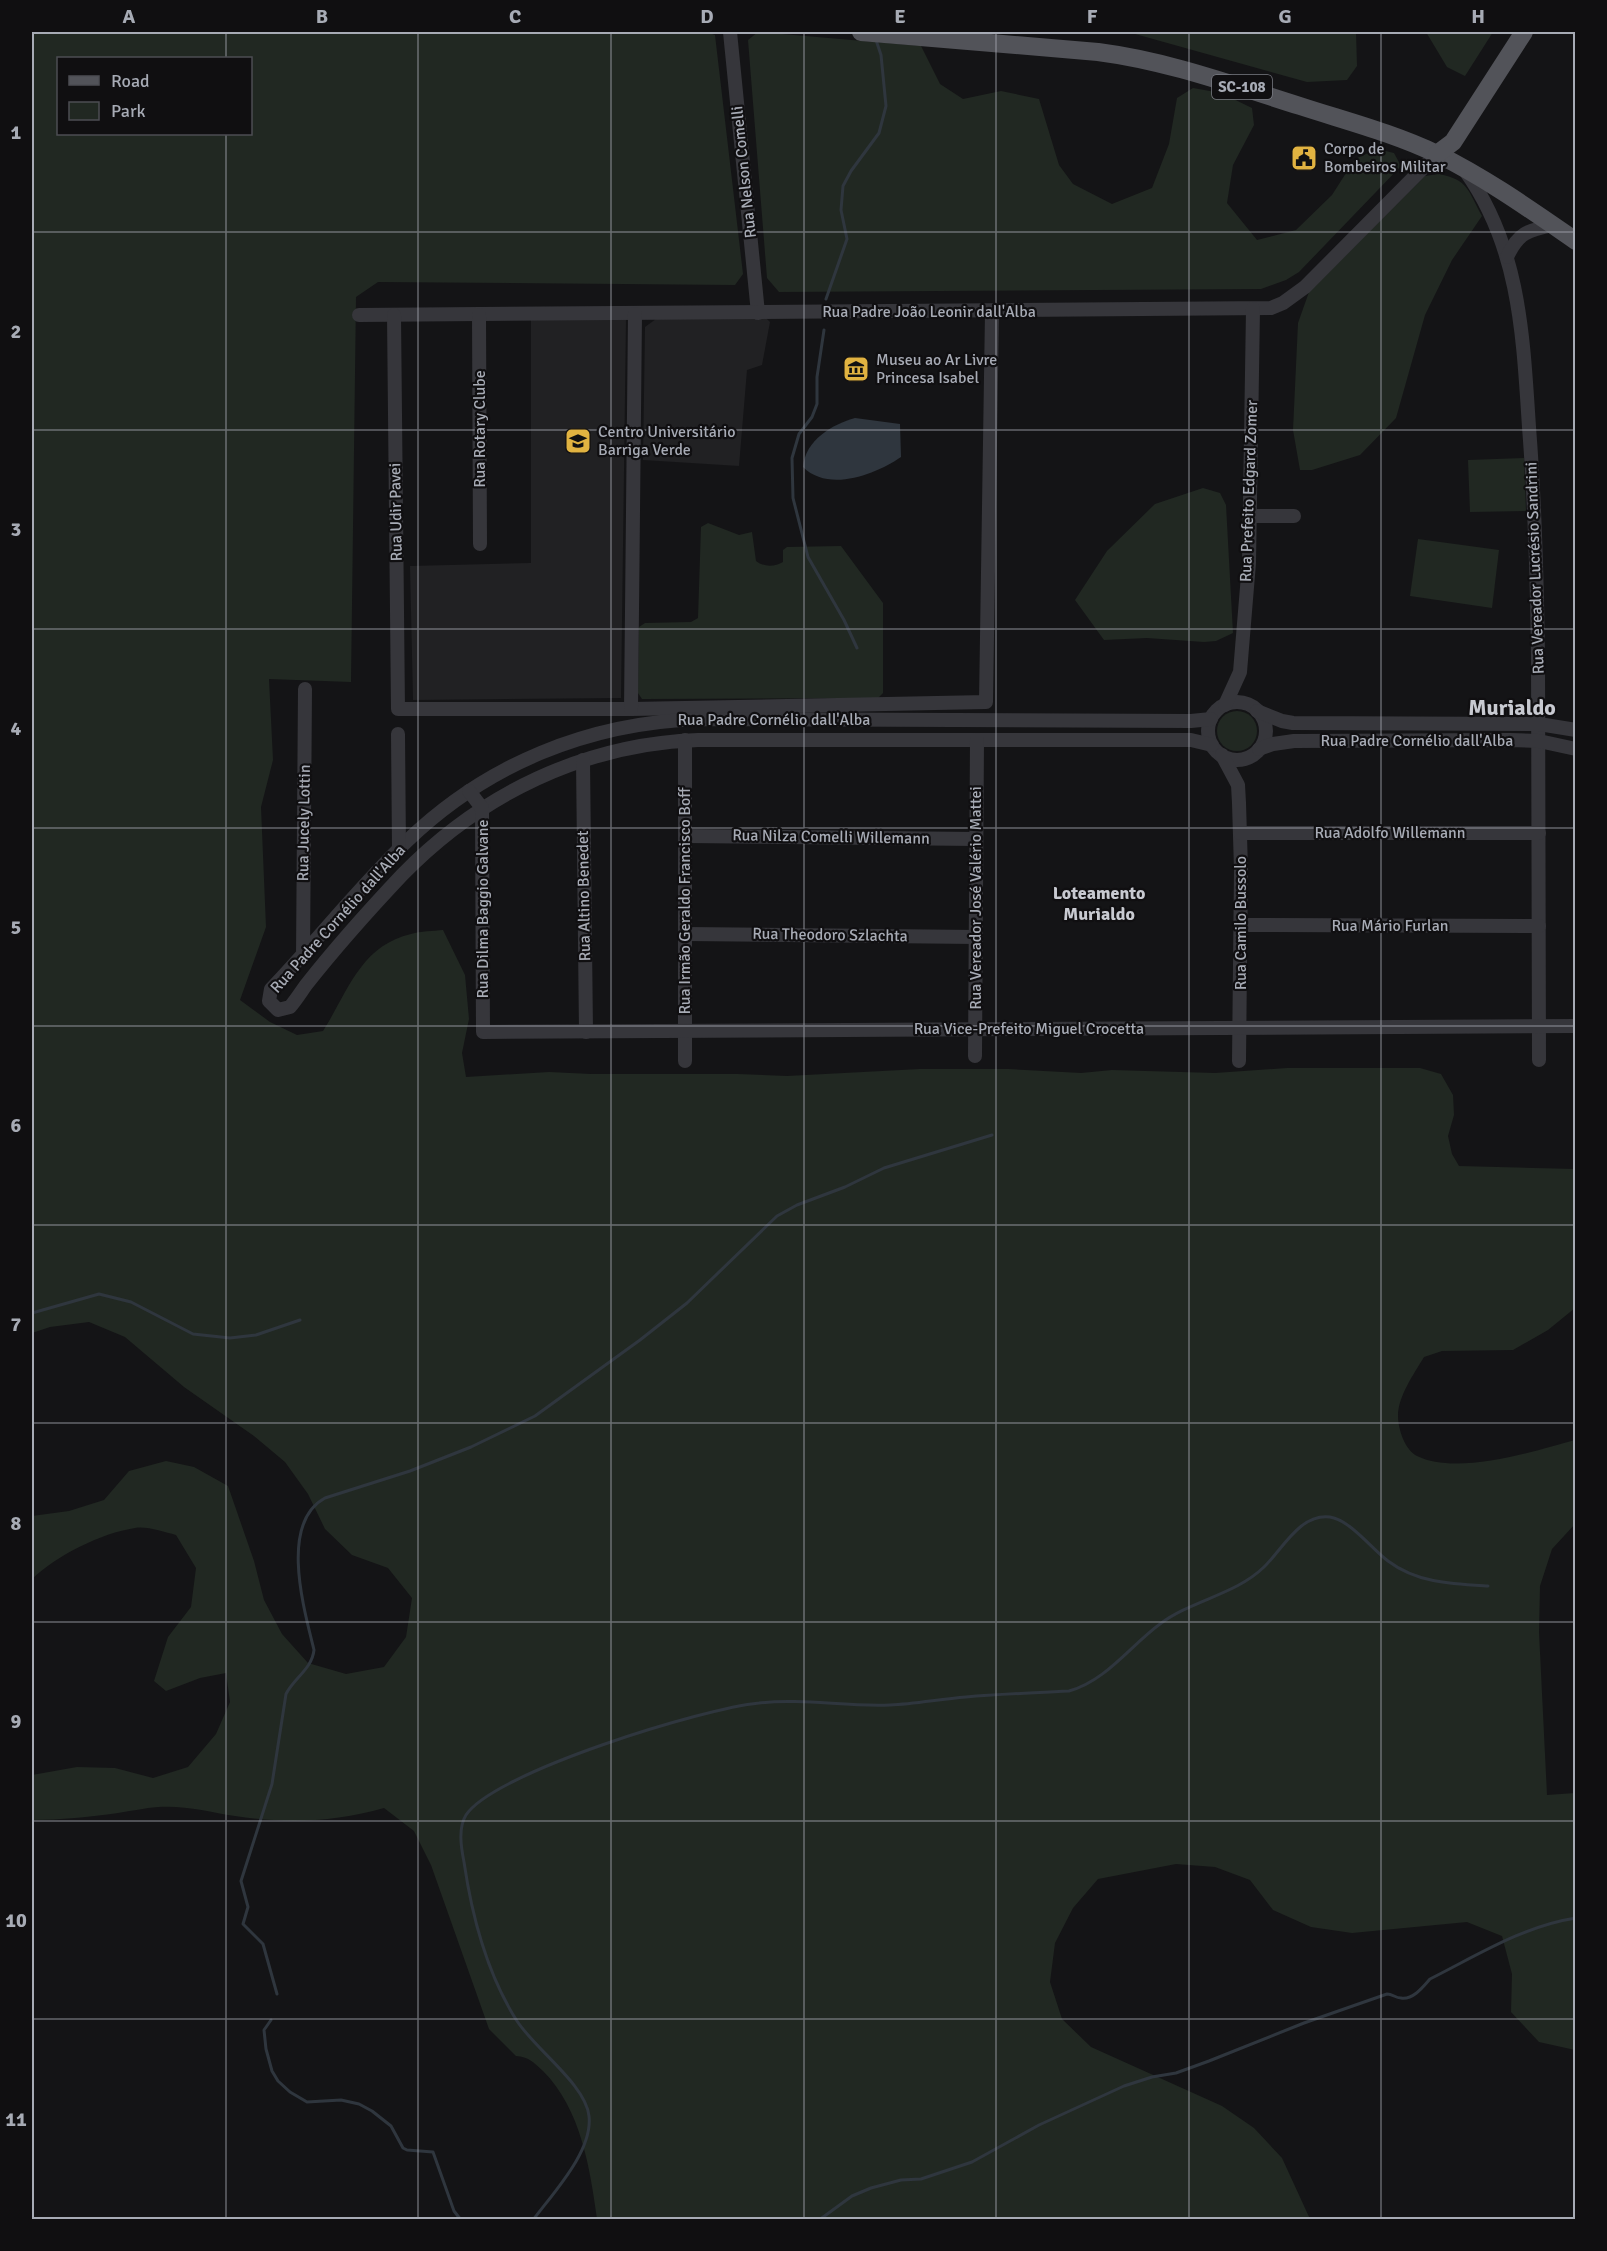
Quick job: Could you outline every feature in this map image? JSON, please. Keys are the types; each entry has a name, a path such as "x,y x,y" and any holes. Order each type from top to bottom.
{"main road":[{"name":"SC-108","path":"861,32 1098,52 1160,62 1382,132 1437,154 1463,168 1575,241"},
{"path":"1437,154 1445,133 1510,32"},
{"path":"1437,154 1453,142 1524,32"}],"street":[{"name":"Rua Nelson Comelli","path":"730,32 758,313"},
{"name":"Rua Padre João Leonir dall'Alba","path":"358,315 993,312 1271,308 1283,303 1305,287 1437,154"},
{"name":"Rua Vereador Lucrésio Sandrini","path":"1463,168 1491,213 1507,257 1516,293 1524,352 1535,500 1539,724 1539,1060"},
{"path":"1507,257 1513,243 1522,234 1553,225"},
{"name":"Rua Prefeito Edgard Zomer","path":"1226,705 1239,672 1251,516 1253,309"},
{"path":"635,314 631,709 986,702 993,312"},
{"name":"Rua Udir Pavei","path":"394,315 398,709 631,709"},
{"name":"Rua Rotary Clube","path":"479,315 480,544"},
{"path":"1251,516 1294,516"},
{"name":"Rua Prefeito Edgard Zomer","path":"1239,672 1255,709"},
{"name":"Rua Jucely Lottin","path":"303,956 305,689"},
{"path":"1239,702 1255,709 1266,730 1257,751 1242,759 1228,758 1217,750 1208,732 1211,719 1219,708 1239,702"},
{"name":"Rua Padre Cornélio dall'Alba","path":"1255,709 1282,721 1293,723 1539,724 1575,730"},
{"name":"Rua Padre Cornélio dall'Alba","path":"1211,719 1191,721 699,720 654,722 609,730 562,743 518,762 469,791 422,828 399,849 271,989 269,1001 274,1008 282,1010 290,1007 313,977 403,874 445,836 482,808 528,782 583,760 635,746 685,740 1191,740 1217,750"},
{"path":"398,734 399,849"},
{"name":"Rua Irmão Geraldo Francisco Boff","path":"685,740 685,1061"},
{"name":"Rua Vereador José Valério Mattei","path":"975,1056 977,740"},
{"name":"Rua Padre Cornélio dall'Alba","path":"1257,751 1273,744 1294,741 1539,741 1575,749"},
{"name":"Rua Camilo Bussolo","path":"1217,750 1238,785 1241,925 1239,1061"},
{"name":"Rua Camilo Bussolo","path":"1238,785 1257,751"},
{"name":"Rua Altino Benedet","path":"583,760 586,1032"},
{"name":"Rua Dilma Baggio Galvane","path":"469,791 482,808 483,1032"},
{"name":"Rua Adolfo Willemann","path":"1240,833 1539,833"},
{"name":"Rua Nilza Comelli Willemann","path":"685,836 976,839"},
{"name":"Rua Mário Furlan","path":"1241,925 1539,926"},
{"name":"Rua Theodoro Szlachta","path":"685,934 976,937"},
{"name":"Rua Vice-Prefeito Miguel Crocetta","path":"483,1032 1575,1026"}],"shaded area":[{"name":"Centro Universitário Barriga Verde","path":"765,317 770,322 762,365 747,370 739,466 643,460 645,327 656,319"},
{"name":"Centro Universitário Barriga Verde","path":"531,319 626,319 621,698 413,700 410,566 531,563"},
{"path":"855,418 900,424 901,457 866,474 839,480 814,475 803,467 805,457 815,441 829,429"}],"green space":[{"path":"32,32 707,32 715,35 743,274 735,285 378,282 356,297 351,682 269,679 273,760 261,807 266,927 240,1000 270,1022 297,1035 323,1031 357,972 379,949 411,934 443,930 465,975 469,1019 462,1053 466,1077 549,1072 787,1076 920,1069 1008,1069 1081,1073 1112,1070 1215,1073 1287,1068 1420,1068 1441,1074 1453,1095 1454,1115 1448,1136 1452,1154 1459,1166 1575,1169 1575,1308 1548,1330 1513,1350 1442,1351 1424,1357 1404,1393 1398,1416 1401,1433 1409,1449 1417,1456 1434,1462 1474,1463 1496,1460 1575,1440 1575,1524 1552,1549 1540,1586 1539,1632 1547,1795 1575,1793 1575,2050 1539,2042 1511,2012 1512,1974 1502,1936 1467,1922 1352,1933 1311,1927 1273,1910 1250,1880 1215,1867 1176,1864 1098,1879 1073,1908 1055,1943 1050,1982 1062,2019 1091,2047 1222,2106 1254,2128 1282,2158 1310,2219 597,2219 582,2140 566,2103 556,2086 543,2071 528,2059 516,2056 489,2029 431,1865 414,1831 384,1808 329,1819 291,1821 254,1819 177,1807 148,1808 86,1817 32,1820 32,1775 77,1767 115,1768 153,1778 188,1767 216,1734 230,1702 226,1673 200,1678 166,1691 154,1681 168,1637 191,1607 196,1568 176,1535 140,1528 108,1535 66,1554 32,1579 32,1516 69,1511 104,1500 129,1471 166,1461 194,1467 228,1486 254,1561 264,1600 282,1634 308,1663 346,1674 384,1667 406,1637 412,1598 388,1568 352,1555 325,1529 308,1494 285,1462 254,1436 184,1387 125,1337 89,1322 50,1327 32,1333"},
{"path":"758,32 921,46 940,84 963,99 1001,91 1039,99 1059,165 1073,184 1112,204 1152,188 1169,144 1177,98 1193,88 1221,93 1252,108 1254,125 1233,165 1227,203 1257,240 1296,230 1332,195 1355,159 1377,149 1394,153 1401,166 1299,272 1286,280 1261,289 779,292 767,278 748,40"},
{"path":"1128,32 1356,32 1357,66 1347,80 1307,82"},
{"path":"1426,32 1493,32 1465,76 1447,67"},
{"path":"1439,174 1462,183 1482,216 1452,260 1425,315 1396,418 1360,455 1312,470 1300,470 1293,430 1298,323 1309,292 1425,176"},
{"path":"1524,458 1526,511 1470,512 1468,460"},
{"path":"1203,488 1220,493 1226,505 1233,633 1216,641 1204,642 1147,638 1104,640 1075,600 1107,551 1155,504"},
{"path":"708,523 739,535 752,532 756,561 769,566 783,562 783,550 787,547 841,546 883,603 883,693 878,698 642,699 638,693 639,627 645,623 691,622 698,618 701,527"},
{"path":"1418,539 1499,550 1492,608 1410,596"},
{"path":"1237,711 1245,712 1251,717 1256,723 1256,739 1251,745 1245,750 1237,751 1229,750 1223,745 1218,739 1217,731 1218,723 1223,717 1229,712"}],"waterway":[{"path":"826,299 847,239 841,210 843,186 851,171 879,133 886,106 881,55 876,40"},
{"path":"824,330 817,377 817,404 812,417 799,434 792,458 793,498 808,557 844,620 857,648"},
{"path":"277,1994 263,1944 243,1924 248,1907 241,1881 272,1784 286,1694 313,1657 314,1650 305,1612 299,1568 302,1527 311,1510 325,1498 410,1471 471,1447 535,1416 687,1303 777,1216 797,1205 845,1187 884,1168 992,1135"},
{"path":"32,1313 99,1294 131,1302 193,1334 230,1338 256,1335 300,1320"},
{"path":"533,2220 561,2184 578,2157 589,2129 589,2116 586,2104 570,2080 517,2021 497,1984 482,1944 471,1903 461,1838 463,1820 484,1798 516,1780 603,1745 650,1729 732,1707 775,1702 890,1705 979,1696 1069,1691 1095,1679 1106,1671 1149,1632 1172,1616 1253,1577 1292,1534 1319,1517 1330,1517 1345,1523 1388,1561 1411,1574 1435,1581 1488,1586"},
{"path":"819,2220 852,2196 871,2188 901,2180 921,2179 972,2162 1039,2125 1124,2086 1152,2077 1176,2073 1304,2023 1387,1994 1399,1998 1410,1997 1430,1979 1500,1943 1537,1928 1576,1918"},
{"path":"271,2020 264,2030 266,2049 272,2071 278,2081 290,2092 307,2102 341,2100 359,2104 391,2126 403,2148 433,2152 454,2211 461,2220"}],"place":[{"name":"Corpo de Bombeiros Militar","path":"1304,158"},
{"name":"Museu ao Ar Livre Princesa Isabel","path":"856,369"},
{"name":"Centro Universitário Barriga Verde","path":"578,441"}],"district":[{"name":"Murialdo","path":"1512,707"},
{"name":"Loteamento Murialdo","path":"1099,903"}]}
